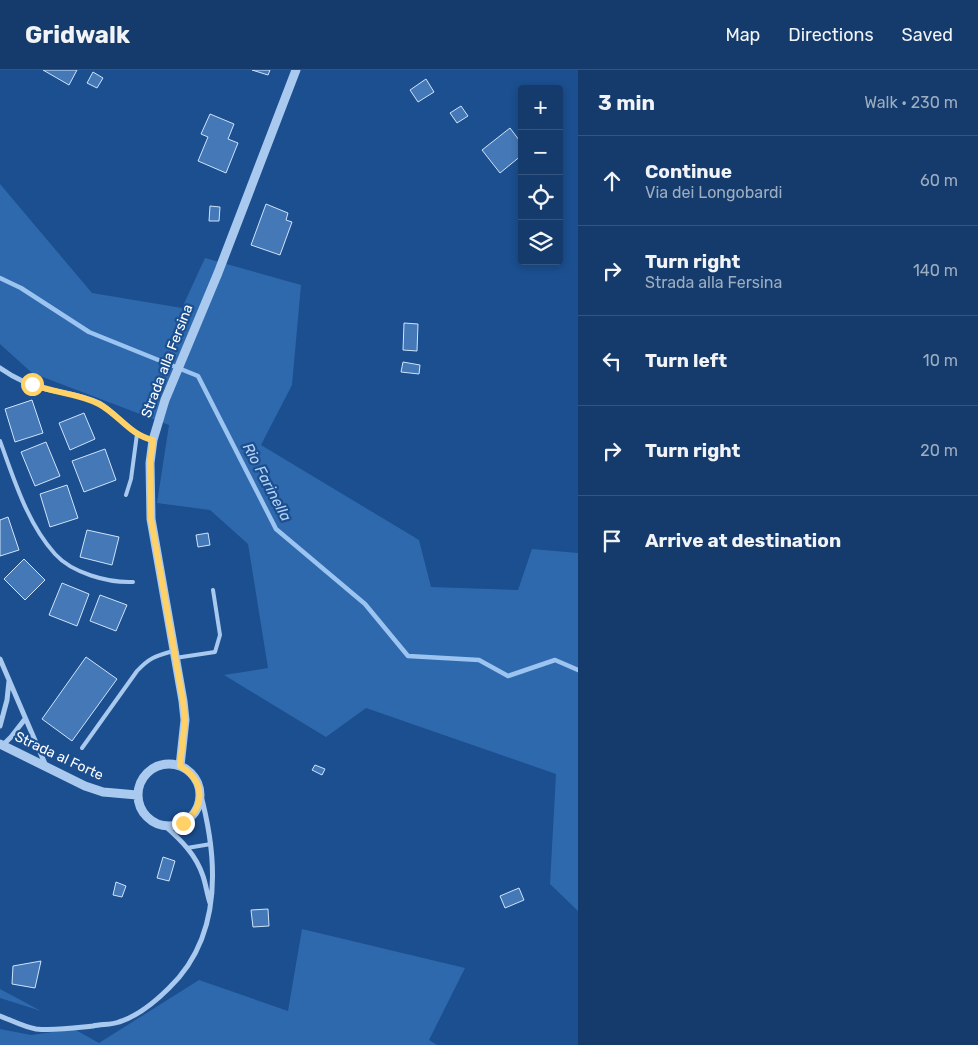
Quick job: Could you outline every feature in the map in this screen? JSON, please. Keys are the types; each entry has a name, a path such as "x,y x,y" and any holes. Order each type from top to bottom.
{"street":[{"name":"Strada alla Fersina","path":"180,766 185,720 151,519 150,463 153,440 164,400 218,273 296,70"},
{"path":"0,368 15,378 40,388 76,395 99,404 120,418 137,434 145,439 153,440"},
{"path":"0,659 46,767"},
{"path":"0,726 7,700 9,681"},
{"path":"1,744 11,738 25,719"},
{"name":"Strada al Forte","path":"1,744 94,789 104,792 137,795"},
{"path":"0,1016 34,1028 65,1029 119,1022 153,1004 179,979 197,952 208,921 213,890 208,821 200,792 193,776 180,766 168,764 156,767 146,773 140,783 137,795 139,806 145,816 154,823 174,826 191,818 196,810 200,792"},
{"path":"165,826 182,841 197,862 210,904"}],"lane":[{"path":"126,495 131,479 137,434"},
{"path":"0,441 35,526 56,556 78,570 107,580 133,582"},
{"path":"82,748 137,671 151,657 215,652 220,635 213,590"},
{"path":"187,848 211,844"}],"shaded area":[{"path":"0,184 92,293 182,308 205,258 301,285 292,385 261,445 419,540 431,587 518,590 532,549 578,553 578,911 550,884 556,774 366,708 326,737 224,675 268,668 248,544 210,510 157,503 169,425 32,373 0,344"},
{"path":"302,929 465,968 429,1040 437,1045 0,1045 0,1029 31,1035 74,1029 99,1043 199,980 288,1011"},
{"path":"0,989 41,1011 0,998"}],"building":[{"path":"43,70 77,70 69,85"},
{"path":"252,70 270,70 268,75"},
{"path":"93,72 103,78 97,88 87,83"},
{"path":"426,79 434,92 418,102 410,90"},
{"path":"461,106 468,116 457,123 450,113"},
{"path":"210,114 234,124 228,139 238,143 226,173 198,161 208,137 201,134"},
{"path":"510,128 518,139 518,158 500,173 482,150"},
{"path":"266,204 288,213 286,220 292,222 280,255 251,245"},
{"path":"210,206 220,207 219,221 209,221"},
{"path":"404,323 418,324 417,351 403,350"},
{"path":"403,362 420,365 419,374 401,372"},
{"path":"32,400 43,433 15,442 5,409"},
{"path":"84,413 95,439 70,450 59,423"},
{"path":"46,442 60,476 35,486 21,452"},
{"path":"105,449 116,480 84,492 72,461"},
{"path":"67,485 78,518 50,527 40,494"},
{"path":"8,517 19,550 0,556 0,520"},
{"path":"87,530 119,537 112,565 80,557"},
{"path":"208,533 210,545 198,547 196,535"},
{"path":"24,559 45,580 25,600 4,579"},
{"path":"62,583 89,594 77,626 49,615"},
{"path":"100,595 127,605 116,631 90,621"},
{"path":"86,657 117,679 72,741 42,719"},
{"path":"315,765 325,769 322,775 312,770"},
{"path":"163,857 175,861 169,881 157,878"},
{"path":"116,882 126,886 122,897 113,895"},
{"path":"519,888 524,900 505,908 500,896"},
{"path":"268,909 269,926 253,927 251,910"},
{"path":"41,961 35,988 12,984 13,966"}],"waterway":[{"name":"Rio Farinella","path":"0,278 21,288 89,332 198,376 276,529 365,604 408,656 479,660 508,676 555,660 578,670"}],"route":[{"path":"32,384 40,388 76,395 99,404 120,418 137,434 145,439 153,440 150,463 151,519 185,720 180,766 193,776 200,792 196,810 191,818 183,823"}]}
